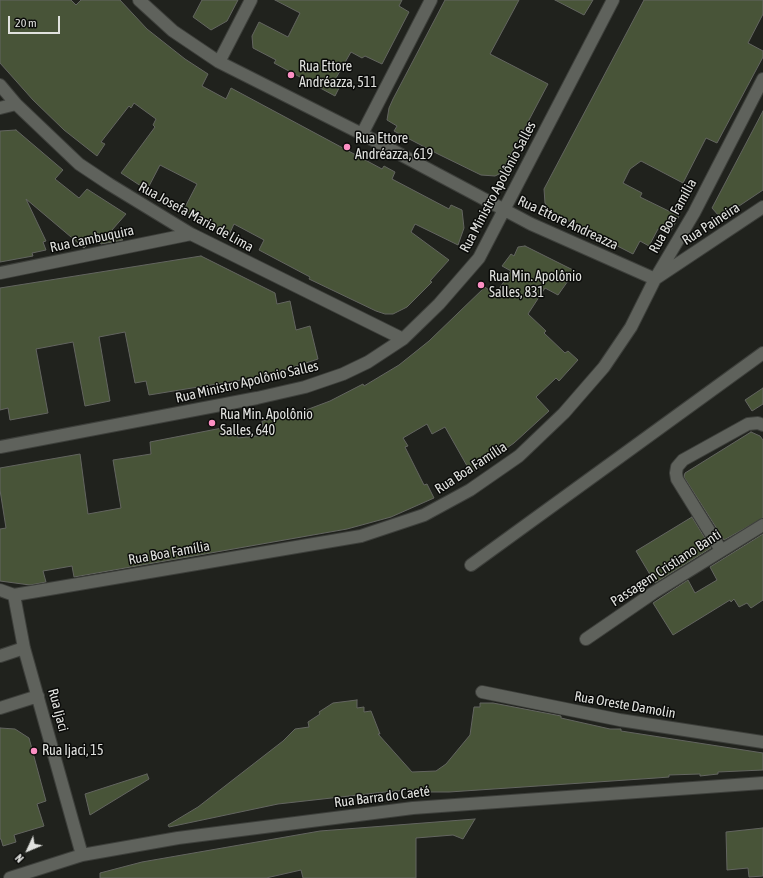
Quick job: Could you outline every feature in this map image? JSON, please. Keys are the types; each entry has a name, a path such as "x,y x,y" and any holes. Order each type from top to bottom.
{"street":[{"name":"Rua Ettore Andreazza","path":"139,0 173,31 219,62 362,134 530,224 654,279"},
{"path":"219,62 251,0"},
{"path":"362,134 431,0"},
{"name":"Rua Ministro Apolônio Salles","path":"0,447 257,398 305,387 343,374 368,362 403,339 439,304 479,258 613,0"},
{"name":"Rua Boa Família","path":"0,590 14,595 361,536 424,515 470,490 519,456 564,413 604,367 631,327 654,279 694,213 763,79"},
{"name":"Rua Josefa Maria de Lima","path":"0,85 16,104 79,164 109,184 191,234 403,339"},
{"path":"0,108 16,104"},
{"name":"Rua Paineira","path":"654,279 763,207"},
{"name":"Rua Cambuquira","path":"0,273 191,234"},
{"path":"471,565 763,353"},
{"path":"721,550 677,479 677,467 683,460 748,424 758,423 763,425"},
{"name":"Passagem Cristiano Banti","path":"586,639 721,550 763,525"},
{"name":"Rua Ijaci","path":"14,595 24,648 82,855"},
{"path":"0,656 24,648"},
{"name":"Rua Oreste Damolin","path":"482,692 620,720 763,742"},
{"path":"0,708 38,696"},
{"name":"Rua Barra do Caeté","path":"10,878 82,855 178,838 413,808 763,783"}],"building":[{"path":"0,0 71,0 76,5 81,0 120,0 147,29 185,59 208,74 202,86 226,99 231,88 382,169 384,166 395,172 392,179 449,209 451,205 462,210 464,228 458,245 415,224 411,232 449,260 430,281 432,282 407,307 393,314 385,314 376,311 309,279 310,277 259,250 264,240 234,224 229,235 183,211 197,184 160,165 147,190 121,173 155,127 153,125 156,119 134,103 131,108 129,106 101,142 105,144 97,156 64,130 33,100 0,63"},
{"path":"202,0 238,0 227,21 211,30 193,17"},
{"path":"275,0 402,0 399,6 409,12 382,64 365,56 362,58 351,52 336,78 342,82 335,96 274,63 276,60 253,48 252,36 259,22 288,37 300,13"},
{"path":"445,0 519,0 490,54 548,84 501,173 495,176 481,175 438,154 394,131 397,126 387,120 389,108 393,99"},
{"path":"555,0 593,0 584,15"},
{"path":"644,0 763,0 763,14 748,43 763,51 763,57 717,143 706,138 683,183 641,161 630,169 623,183 642,193 640,197 679,216 669,234 658,229 649,246 640,241 633,254 551,212 545,203 544,189"},
{"path":"763,111 763,190 727,214 719,216 712,208"},
{"path":"16,130 63,170 55,179 79,198 87,189 126,214 112,230 123,240 101,244 94,238 84,248 26,199 46,241 43,242 46,250 32,253 33,256 0,262 0,131"},
{"path":"525,246 575,271 558,295 545,288 528,314 546,331 544,333 565,353 568,351 578,360 559,381 556,378 536,397 549,411 514,443 471,473 445,427 432,434 427,424 403,438 408,446 405,447 424,485 427,484 434,498 391,517 347,529 74,577 72,566 43,571 46,582 30,585 0,581 0,529 6,528 0,490 0,468 80,454 88,514 121,508 113,460 151,454 150,442 222,428 236,426 238,438 264,435 262,421 298,413 330,401 363,384 364,386 399,365 429,341 485,287 495,295 511,271 502,266 511,254 514,256 518,247"},
{"path":"201,256 275,293 277,304 290,301 296,330 310,326 318,359 266,376 149,395 146,381 135,383 125,332 99,337 110,401 85,406 73,342 36,349 48,413 10,420 8,408 0,410 0,288"},
{"path":"763,388 763,404 752,411 745,400"},
{"path":"751,432 760,436 763,440 763,518 724,540 684,477 685,473"},
{"path":"692,517 711,548 655,583 636,551"},
{"path":"763,534 763,600 751,608 747,603 739,607 734,599 731,602 730,600 673,635 653,603 688,580 695,593 717,580 710,567"},
{"path":"357,700 357,708 364,707 364,712 371,711 380,734 378,734 412,772 436,771 446,764 470,735 474,707 480,707 480,703 493,703 561,716 561,718 610,729 621,729 621,731 763,753 763,770 718,772 718,774 700,776 700,774 669,775 669,777 449,792 422,792 422,789 385,792 278,804 169,827 168,825 198,807 283,741 295,729 309,727 308,722 320,714 319,712 333,703"},
{"path":"0,728 15,729 29,738 46,801 37,804 44,826 14,835 16,842 3,846 0,839"},
{"path":"147,774 149,779 90,815 85,794"},
{"path":"475,819 463,839 453,835 416,838 416,878 303,878 301,870 266,878 100,878 100,873 142,862 320,831"},
{"path":"763,828 763,876 749,877 748,868 727,870 726,832"}],"place":[{"name":"Rua Ettore Andréazza, 511","path":"291,75"},
{"name":"Rua Ettore Andréazza, 619","path":"347,147"},
{"name":"Rua Min. Apolônio Salles, 831","path":"481,285"},
{"name":"Rua Min. Apolônio Salles, 640","path":"212,423"},
{"name":"Rua Ijaci, 15","path":"34,751"}]}
